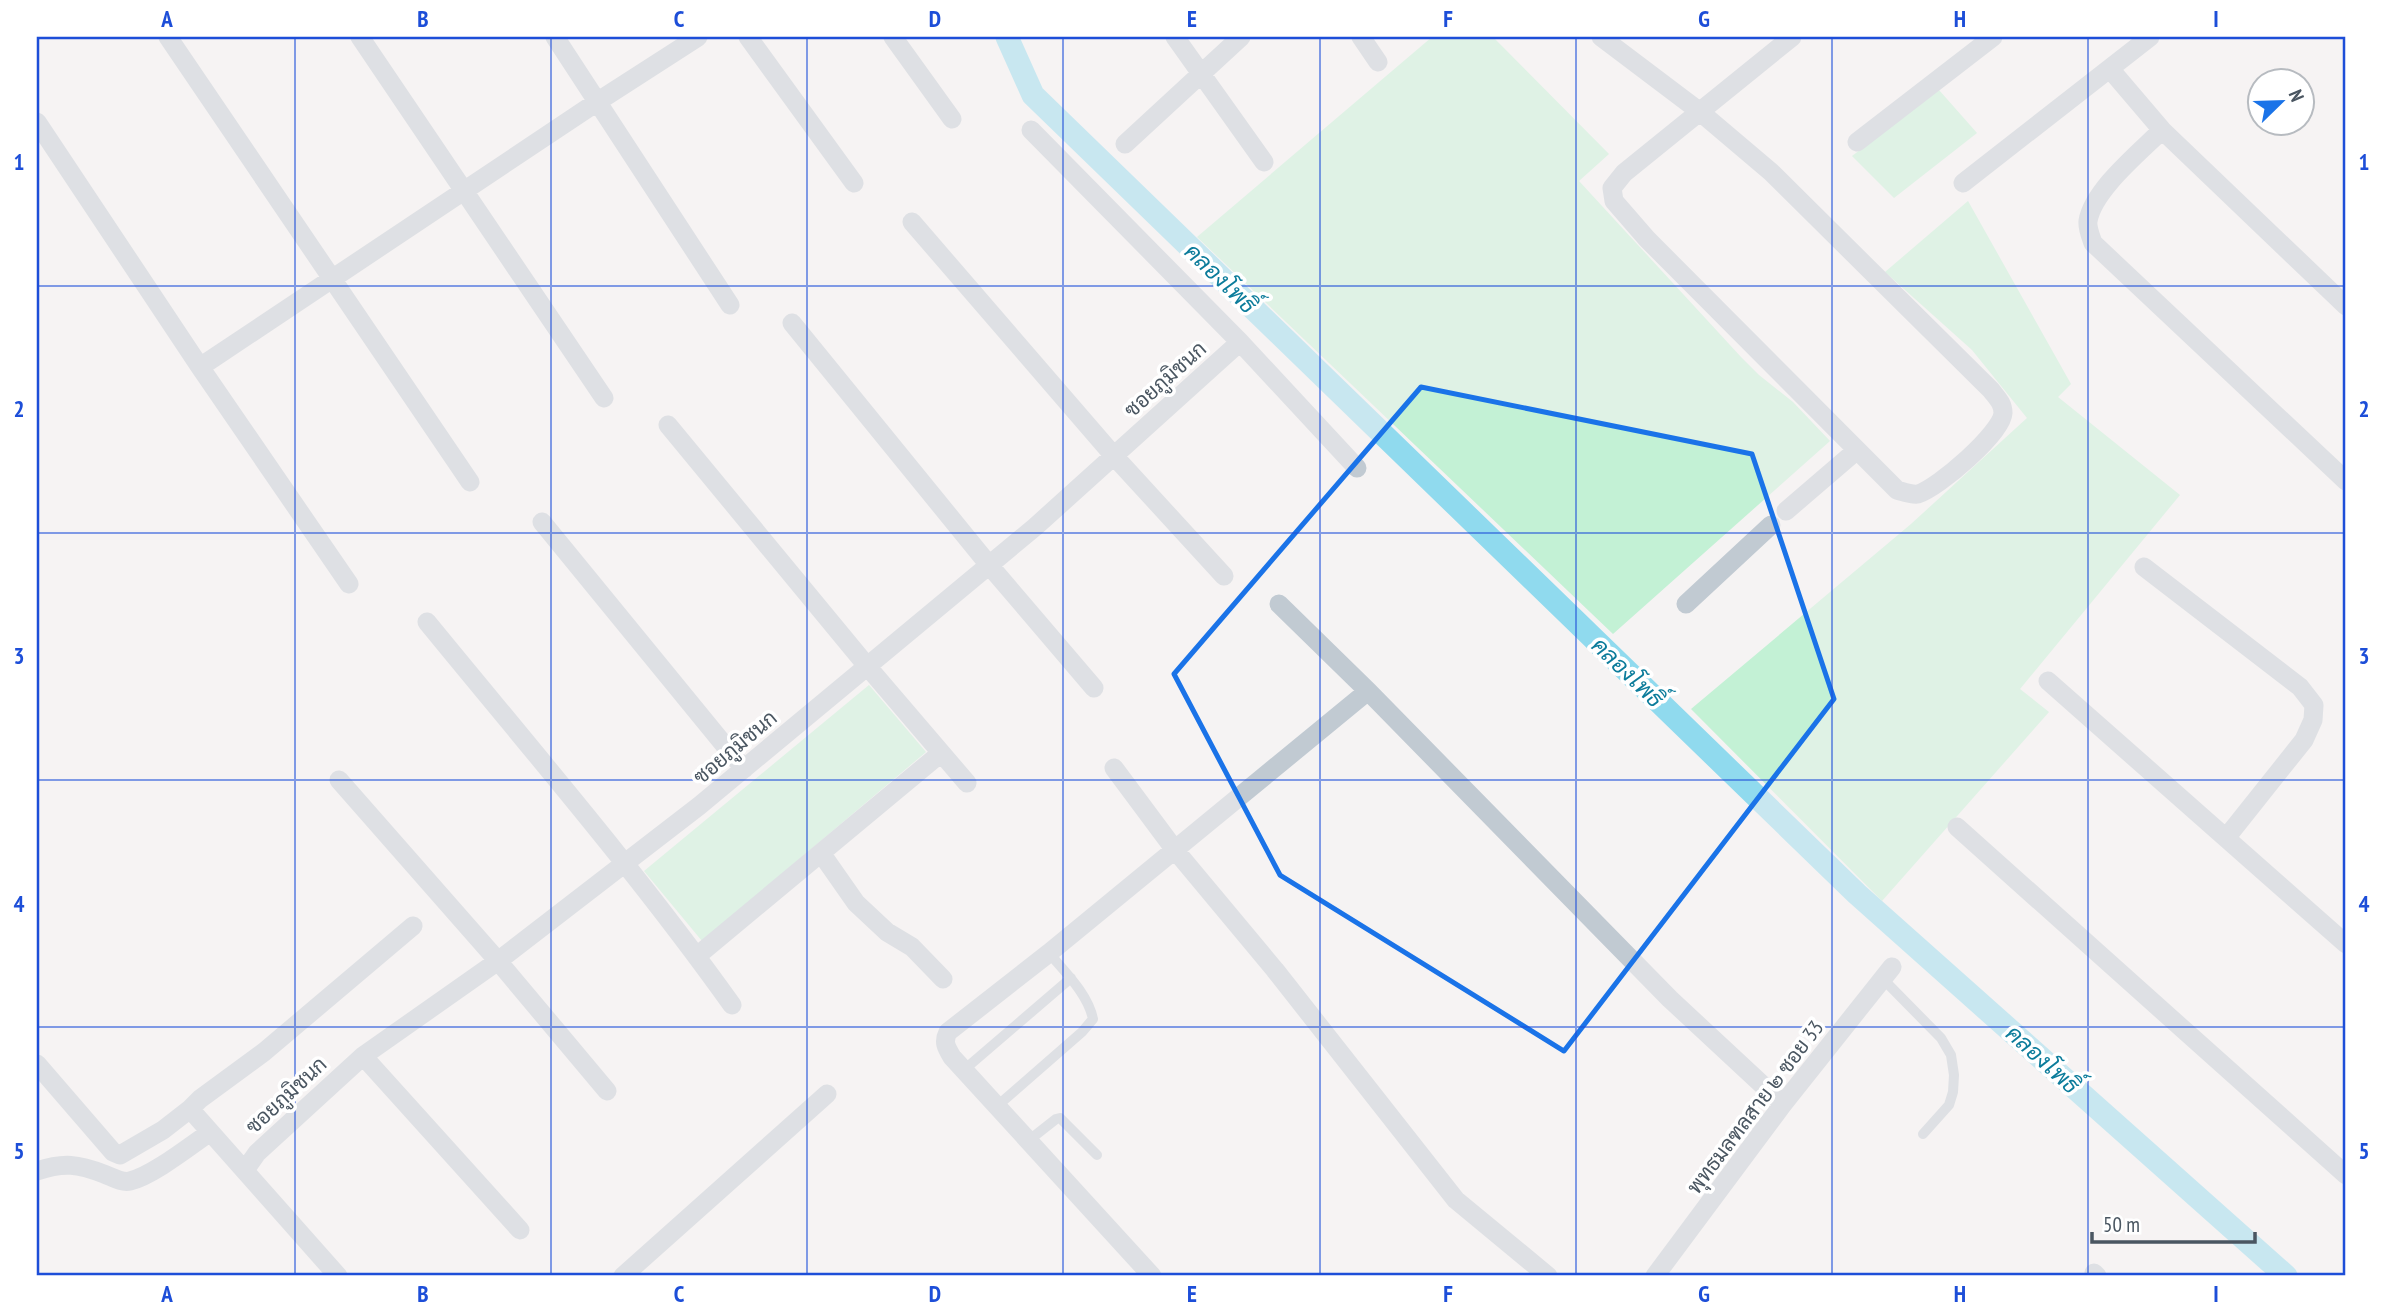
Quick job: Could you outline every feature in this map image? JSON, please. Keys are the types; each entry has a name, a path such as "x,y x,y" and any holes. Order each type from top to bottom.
{"street":[{"path":"168,37 470,482"},
{"path":"360,37 604,398"},
{"path":"555,37 730,305"},
{"path":"200,367 698,37"},
{"path":"748,37 854,183"},
{"path":"893,37 952,119"},
{"path":"1175,37 1264,162"},
{"path":"1125,144 1241,37"},
{"path":"1361,37 1378,62"},
{"path":"1601,37 1699,111 1781,181 1991,390 2001,404 2003,415 1997,429 1948,477 1915,495 1897,490 1647,239 1614,201 1612,188 1624,173 1699,111 1792,37"},
{"path":"1857,142 1993,37"},
{"path":"1963,183 2150,37"},
{"path":"2110,69 2162,130 2346,306"},
{"path":"37,122 349,584"},
{"path":"1031,130 1240,342 1357,468"},
{"path":"2162,130 2095,203 2088,223 2093,243 2346,481"},
{"path":"912,222 1114,456 1224,576"},
{"path":"792,323 989,565 1094,688"},
{"name":"ซอยภูมิชนก","path":"245,1170 257,1153 363,1056 498,961 744,769 989,565 1240,342"},
{"path":"668,425 967,783"},
{"path":"1786,511 1857,450"},
{"path":"542,522 744,769"},
{"path":"1686,604 1771,525"},
{"path":"2144,567 2300,687 2314,705 2313,720 2304,740 2226,838"},
{"path":"1279,604 1670,999 1783,1104"},
{"path":"427,622 625,863 732,1004"},
{"path":"2048,681 2346,944"},
{"path":"1152,1276 996,1107 945,1045 948,1032 1049,953 1368,691"},
{"path":"697,956 941,753"},
{"path":"1114,768 1175,850 1275,970 1457,1200 1548,1276"},
{"path":"340,780 607,1091"},
{"path":"1957,827 2346,1175"},
{"path":"821,853 856,903 887,932 912,947 943,979"},
{"path":"37,1064 113,1152 120,1155 163,1130 264,1052 413,926"},
{"name":"พุทธมลฑลสาย ๒ ซอย 33","path":"1655,1276 1783,1104 1888,973"},
{"path":"363,1056 520,1230"},
{"path":"623,1276 827,1094"},
{"path":"190,1109 338,1276"},
{"path":"37,1171 61,1164 77,1164 121,1181 130,1181 209,1133"}],"lane":[{"path":"996,1107 1082,1032 1093,1019 1091,1010 1071,978 1049,953"},
{"path":"1888,973 1941,1038 1951,1055 1954,1074 1949,1105 1923,1134"},
{"path":"965,1069 1071,978"},
{"path":"1027,1141 1060,1118 1097,1155"}],"highlighted area":[{"path":"1421,387 1752,454 1834,699 1564,1051 1280,875 1174,674"}],"green space":[{"path":"1432,37 1493,37 1609,154 1579,181 1741,357 1793,402 1830,441 1613,634 1197,237"},
{"path":"1939,90 1977,133 1894,198 1852,156"},
{"path":"1968,201 2071,384 2058,397 2180,495 2020,689 2049,712 1882,901 1691,709 1911,524 2027,418 1972,350 1885,272"},
{"path":"869,685 926,752 702,941 644,871"}],"waterway":[{"name":"คลองโพธิ์","path":"1007,37 1033,95 1857,894 2286,1276"}]}
